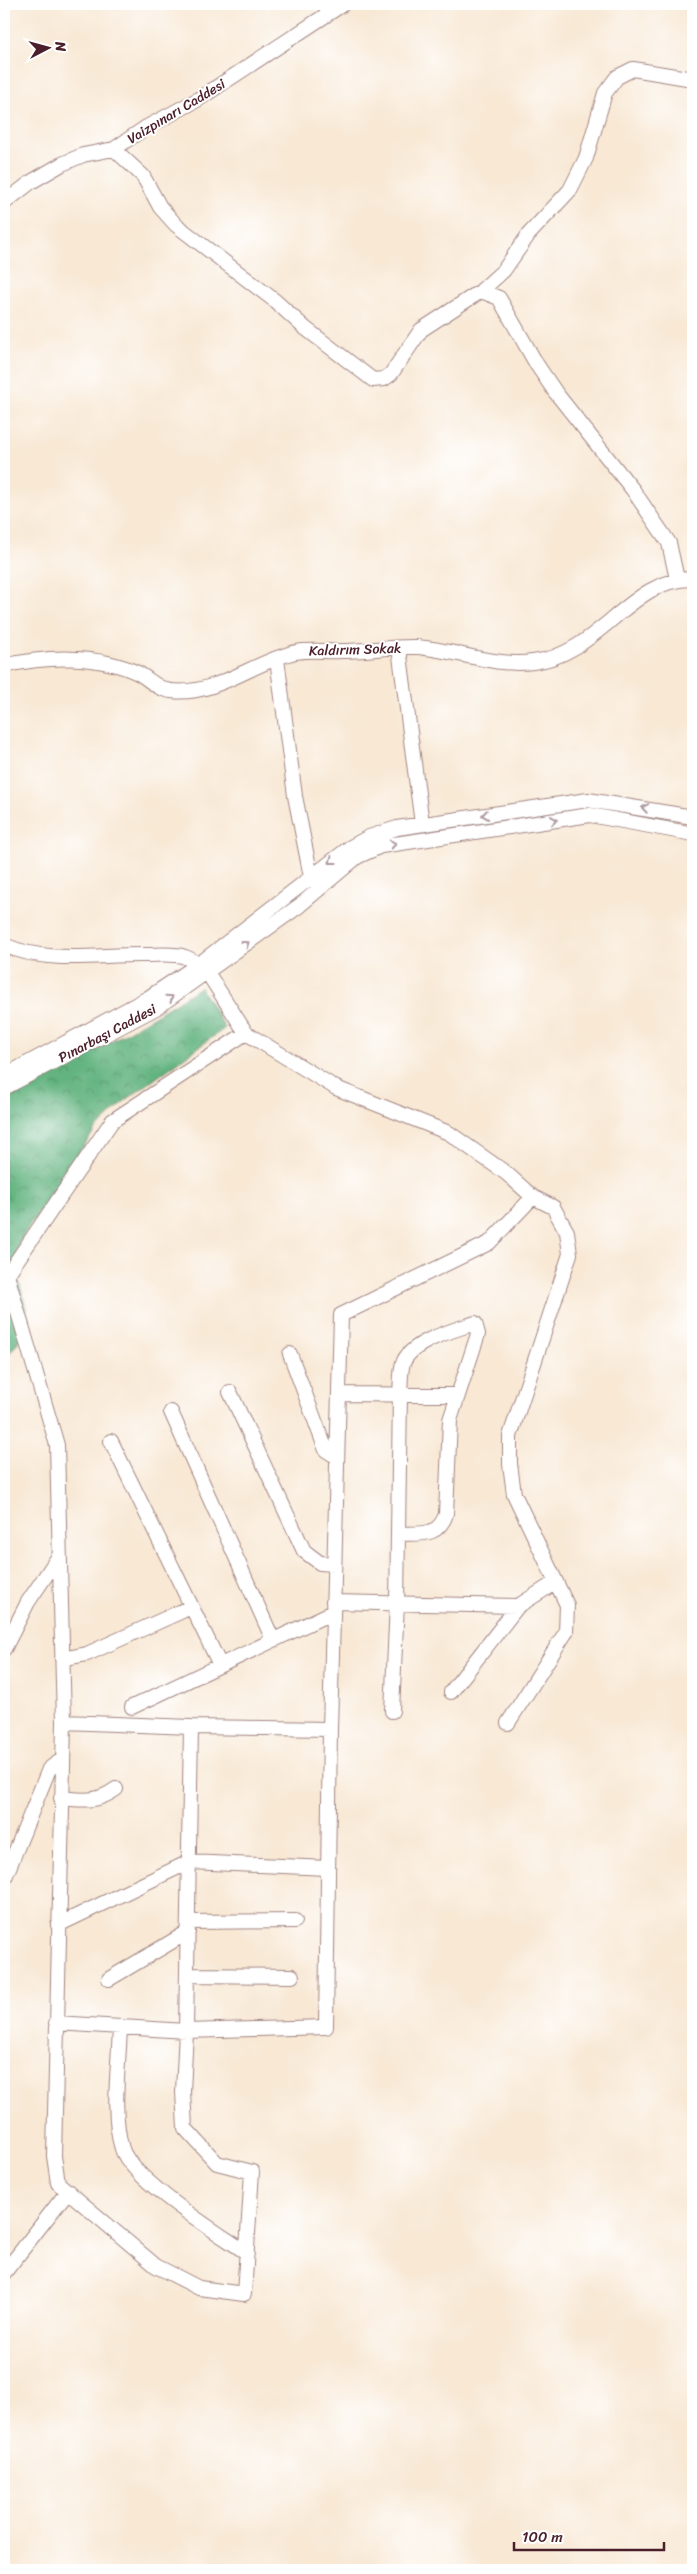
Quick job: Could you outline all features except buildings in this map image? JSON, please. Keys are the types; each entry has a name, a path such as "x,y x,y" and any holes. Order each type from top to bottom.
{"street":[{"name":"Vaizpınarı Caddesi","path":"4,203 31,182 62,164 82,155 114,149 146,128 205,95 343,4"},
{"path":"114,149 143,176 160,207 176,225 274,300 306,328 373,380 384,379 391,374 421,330 481,291 514,260 529,234 570,190 586,158 604,93 617,77 633,69 693,79"},
{"path":"481,291 499,298 537,365 556,393 658,525 674,555 677,579"},
{"name":"Kaldırım Sokak","path":"4,666 42,660 97,662 138,673 170,691 199,688 228,681 277,659 304,651 417,647 493,661 530,663 554,658 578,647 655,586 677,579 693,579"},
{"path":"399,648 422,824"},
{"path":"277,659 295,796 311,877 320,889"},
{"path":"203,968 311,877 369,836 397,828 588,800 693,817"},
{"path":"4,1076 203,968 320,889 357,857 381,846 423,838 590,815 693,834"},
{"path":"4,945 35,956 72,958 185,956 203,968 246,1033 336,1088 428,1123 449,1133 506,1174 533,1197 552,1207 567,1232 570,1254 510,1436 510,1464 514,1494 567,1605 566,1632 508,1723"},
{"name":"Pınarbaşı Caddesi","path":"4,1088 156,1008 203,968"},
{"path":"191,1727 186,2031 182,2092 185,2128 217,2163 252,2172 244,2294 199,2288 156,2266 58,2183 54,2156 64,1722 57,1445 7,1275 112,1121 246,1033"},
{"path":"56,2023 186,2031 326,2027 330,1729 341,1315 489,1243 533,1197"},
{"path":"392,1710 397,1603 400,1394 403,1363 409,1354 428,1340 475,1323 478,1334 450,1420 446,1514 442,1526 430,1533 398,1534"},
{"path":"290,1354 326,1450 337,1457"},
{"path":"230,1392 304,1551 320,1563 334,1564"},
{"path":"339,1394 457,1394"},
{"path":"171,1412 273,1640"},
{"path":"111,1441 220,1665"},
{"path":"4,1649 28,1602 59,1556"},
{"path":"451,1692 518,1606 556,1582"},
{"path":"132,1707 273,1640 333,1607 397,1603 518,1606"},
{"path":"62,1659 87,1654 191,1607"},
{"path":"64,1722 191,1727 330,1729"},
{"path":"4,1880 49,1769 63,1759"},
{"path":"62,1798 94,1800 102,1798 116,1789"},
{"path":"58,1925 189,1862 328,1868"},
{"path":"109,1979 188,1927 295,1921"},
{"path":"187,1976 292,1976"},
{"path":"120,2027 117,2102 123,2151 130,2163 154,2187 247,2253"},
{"path":"4,2273 68,2191"}],"green space":[{"path":"200,987 225,1028 126,1100 94,1131 21,1239 17,1257 17,1273 27,1312 25,1325 19,1341 4,1359 4,1099 128,1032"}]}
